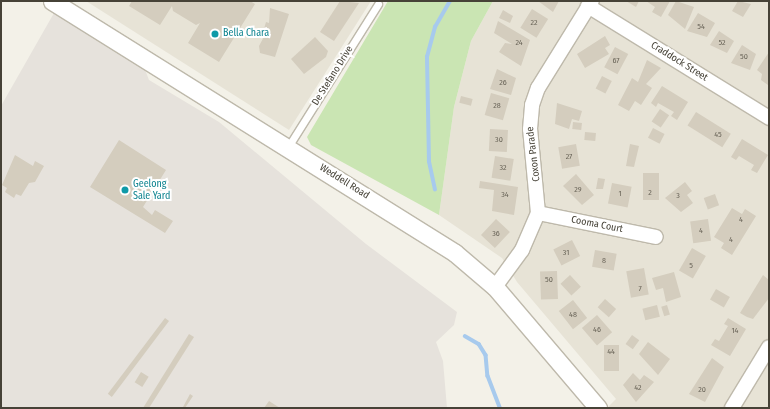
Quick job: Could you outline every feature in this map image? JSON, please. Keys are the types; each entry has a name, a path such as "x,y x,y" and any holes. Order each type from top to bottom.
{"street":[{"name":"Weddell Road","path":"52,1 455,252 495,287 598,408"},
{"name":"Craddock Street","path":"590,4 769,118"},
{"name":"Coxon Parade","path":"495,287 522,250 538,213 530,129 532,105 538,88 590,4"},
{"name":"Cooma Court","path":"538,213 656,237"},
{"path":"732,408 769,347"}],"lane":[{"name":"De Stefano Drive","path":"288,147 378,2"}],"shaded area":[{"path":"86,1 371,1 289,130"},
{"path":"493,1 769,1 769,408 607,408 616,399 517,282 502,258 439,215 454,107 471,41"},
{"path":"54,13 144,67 149,80 219,122 366,244 457,312 454,325 436,342 443,361 447,408 1,408 1,106"}],"green space":[{"path":"388,1 493,1 471,41 454,107 439,215 311,145 307,137"}],"building":[{"name":"Bella Chara","path":"132,1 250,1 255,4 219,62 188,43 200,23 196,25 173,11 172,6 160,25 129,6"},
{"path":"340,1 359,3 334,41 320,32"},
{"path":"538,1 559,1 553,12"},
{"path":"626,1 639,1 636,7"},
{"path":"646,1 670,1 661,17 652,12 655,7"},
{"path":"676,1 694,7 685,29 668,15"},
{"path":"738,1 751,4 743,17 732,11"},
{"path":"270,8 289,14 275,57 260,53 259,46 266,33 263,32 266,22 269,23"},
{"path":"532,9 548,19 536,38 520,28"},
{"path":"503,10 513,16 510,23 499,18"},
{"path":"698,13 715,23 707,37 687,31"},
{"path":"498,21 530,40 521,66 499,52 505,43 512,44 494,33"},
{"path":"719,31 734,41 727,53 710,45"},
{"path":"605,36 610,45 605,48 609,54 585,68 577,54"},
{"path":"315,37 328,51 326,57 304,74 291,59"},
{"path":"742,45 756,54 750,70 731,63"},
{"path":"615,47 628,54 617,74 604,67"},
{"path":"769,52 768,85 761,80 762,74 757,70"},
{"path":"647,60 661,68 646,84 652,88 641,105 635,101 629,111 618,105 632,78 638,82"},
{"path":"497,69 516,78 511,95 490,89"},
{"path":"602,76 612,81 605,93 596,88"},
{"path":"662,86 688,102 677,120 671,116 674,112 658,103 656,107 651,103"},
{"path":"491,93 509,98 503,120 485,115"},
{"path":"461,96 473,99 471,106 459,103"},
{"path":"557,103 582,111 579,121 572,119 569,129 555,124"},
{"path":"660,109 669,115 661,128 652,121"},
{"path":"696,112 731,134 722,147 688,126"},
{"path":"573,122 582,123 581,130 572,129"},
{"path":"653,128 665,134 660,144 648,138"},
{"path":"490,129 508,130 507,152 489,151"},
{"path":"585,132 596,133 595,141 584,140"},
{"path":"742,139 768,155 757,173 751,170 754,165 739,156 736,160 731,157"},
{"name":"Geelong Sale Yard","path":"119,140 166,170 143,207 152,215 155,210 173,221 165,233 90,187"},
{"path":"576,144 580,166 562,169 558,147"},
{"path":"630,144 639,146 634,167 626,166"},
{"path":"15,155 33,166 35,161 44,166 35,182 29,183 21,196 16,194 14,198 5,192 7,188 2,185"},
{"path":"495,156 514,159 510,181 492,178"},
{"path":"643,173 659,173 659,200 643,200"},
{"path":"576,174 594,195 582,205 563,186"},
{"path":"598,178 605,179 603,189 596,189"},
{"path":"480,181 518,187 514,215 492,211 494,190 479,188"},
{"path":"685,182 692,191 687,195 693,203 681,212 665,198"},
{"path":"612,183 632,187 628,207 608,204"},
{"path":"715,194 719,205 708,209 704,198"},
{"path":"732,208 742,214 745,209 756,216 732,255 721,248 724,243 714,237"},
{"path":"496,219 510,232 495,248 481,235"},
{"path":"708,219 711,241 693,243 690,222"},
{"path":"572,240 580,256 561,266 553,250"},
{"path":"692,248 706,256 693,279 679,271"},
{"path":"595,250 617,254 614,271 592,267"},
{"path":"644,268 649,295 631,298 626,271"},
{"path":"557,271 558,299 541,300 540,272"},
{"path":"674,272 681,297 666,302 663,288 656,290 652,278"},
{"path":"570,275 581,287 571,296 560,284"},
{"path":"763,275 769,280 769,298 753,319 740,313"},
{"path":"716,289 730,297 724,307 710,299"},
{"path":"605,299 616,309 609,317 598,307"},
{"path":"573,300 587,318 573,329 559,311"},
{"path":"657,305 660,317 645,320 642,309"},
{"path":"667,305 670,315 664,316 661,307"},
{"path":"597,315 612,332 597,345 582,328"},
{"path":"165,318 169,321 112,397 108,394"},
{"path":"728,318 746,329 730,356 711,345 715,339 719,341 728,326 724,324"},
{"path":"189,334 194,337 149,408 143,408"},
{"path":"632,335 639,340 633,349 626,344"},
{"path":"648,342 670,359 658,375 639,354"},
{"path":"604,345 619,345 619,371 604,371"},
{"path":"712,358 724,367 705,402 689,394"},
{"path":"141,372 149,377 142,387 135,382"},
{"path":"633,373 640,380 644,375 654,382 636,402 623,385"},
{"path":"190,394 193,396 185,408 183,407"},
{"path":"269,401 280,408 264,408"}],"waterway":[{"path":"435,190 429,162 427,57 435,27 450,1"},
{"path":"465,336 479,344 486,355 488,376 500,408"}],"place":[{"name":"Bella Chara","path":"215,34"},
{"name":"Geelong Sale Yard","path":"125,190"}]}
